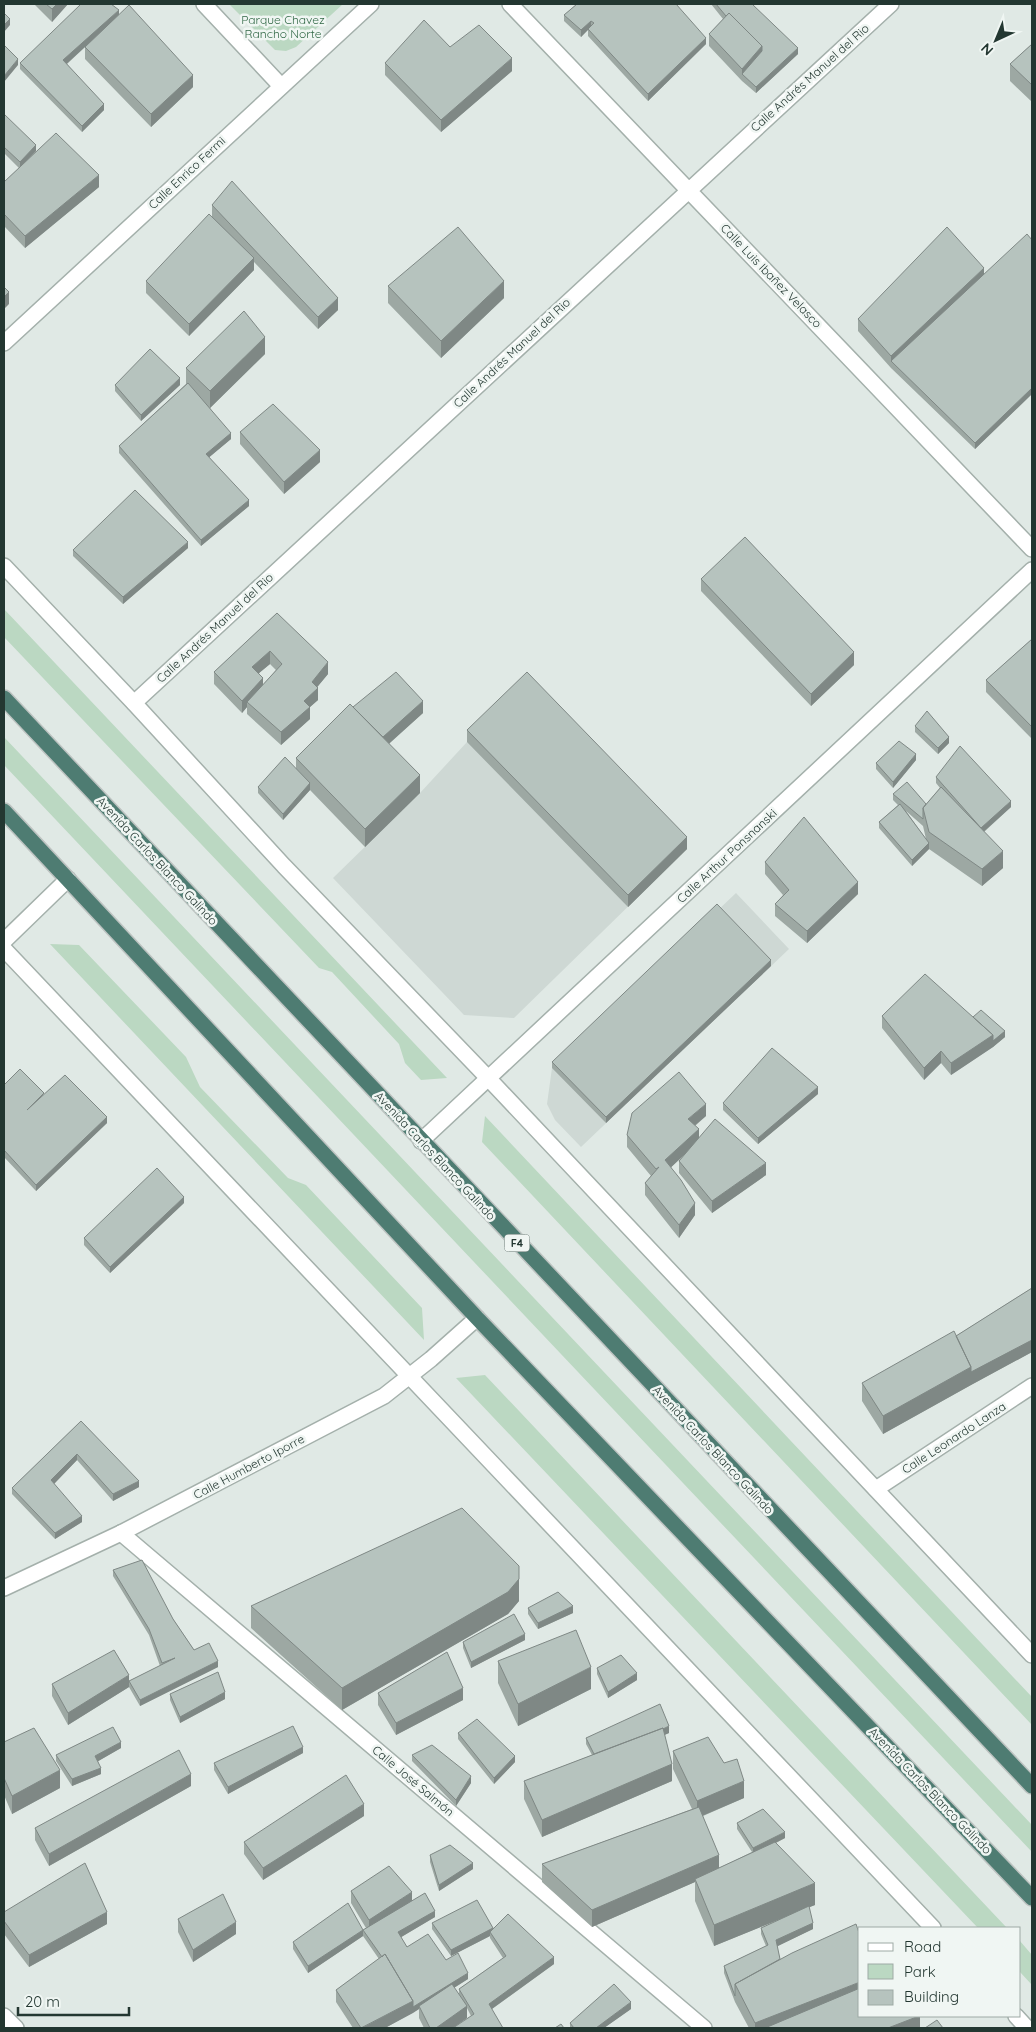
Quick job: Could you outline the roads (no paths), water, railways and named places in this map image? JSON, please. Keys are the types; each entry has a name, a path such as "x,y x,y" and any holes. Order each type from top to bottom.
{"highway":[{"name":"Avenida Carlos Blanco Galindo","path":"4,698 1032,1786"},
{"name":"Avenida Carlos Blanco Galindo","path":"4,811 477,1318 1032,1898"}],"street":[{"path":"204,4 281,86"},
{"name":"Calle Enrico Fermi","path":"4,342 371,4"},
{"name":"Calle Luis Ibañez Velasco","path":"510,4 1032,549"},
{"name":"Calle Andrés Manuel del Rio","path":"134,703 688,189 891,4"},
{"path":"4,566 134,703 284,866 488,1078 1032,1655"},
{"name":"Calle Arthur Ponsnanski","path":"421,1141 1032,570"},
{"path":"4,941 68,879"},
{"path":"4,949 932,1927"},
{"name":"Calle Humberto Iporre","path":"4,1588 121,1533 384,1396 477,1318"},
{"name":"Calle Leonardo Lanza","path":"876,1489 1032,1386"},
{"name":"Calle José Salmón","path":"121,1533 704,2028"},
{"path":"4,2016 16,2028"},
{"path":"1017,2017 1027,2028"}],"park label":[{"name":"Parque Chavez Rancho Norte","path":"283,27"}]}
